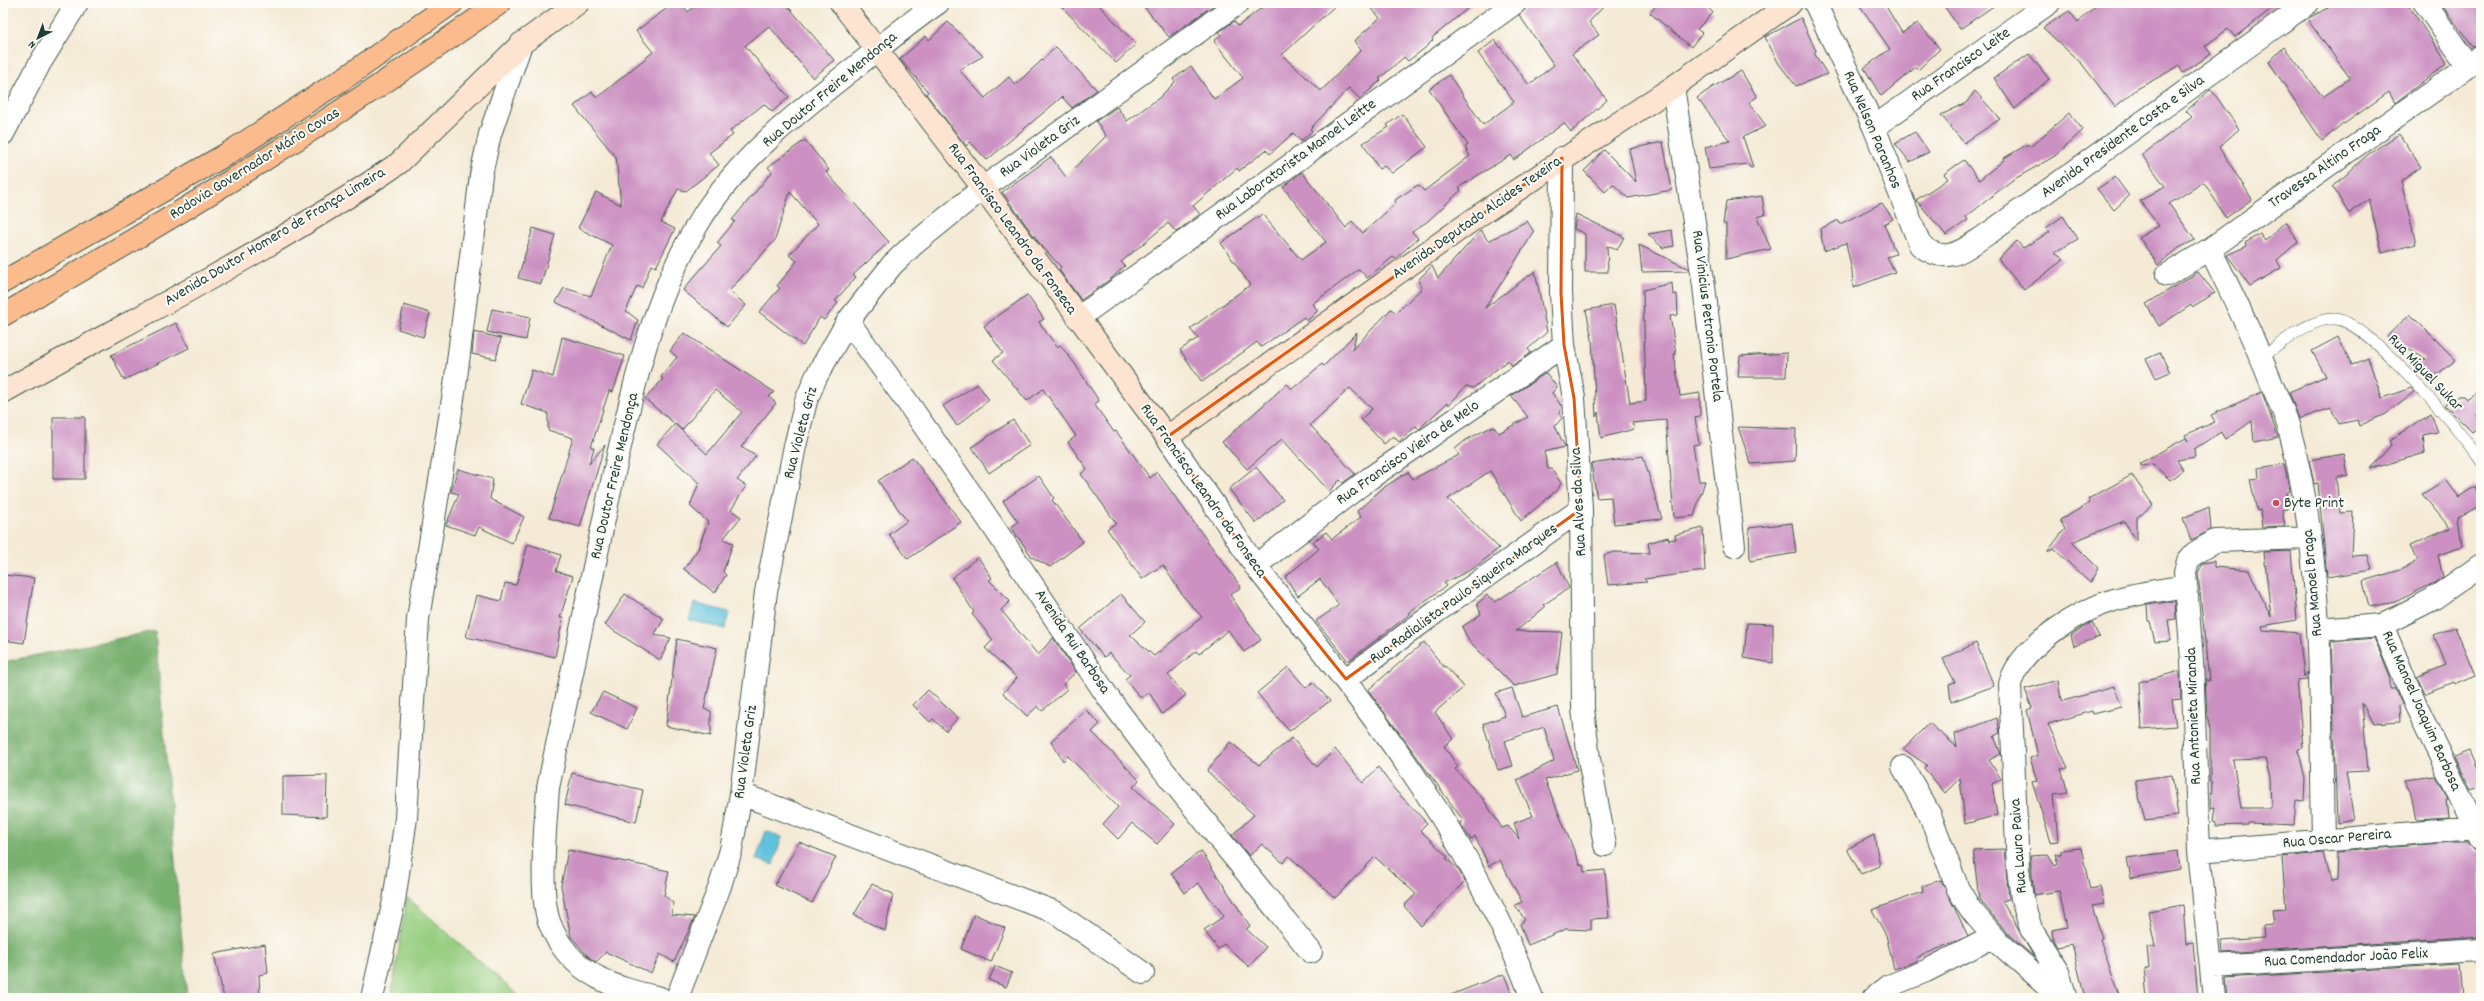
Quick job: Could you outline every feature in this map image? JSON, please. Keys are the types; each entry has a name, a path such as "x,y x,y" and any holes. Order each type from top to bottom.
{"highway":[{"name":"Rodovia Governador Mário Covas","path":"3,282 227,154 352,73 452,3"},
{"name":"Rodovia Governador Mário Covas","path":"3,315 217,188 327,120 500,3"}],"main road":[{"name":"Avenida Doutor Homero de França Limeira","path":"3,392 272,242 399,163 521,44 578,3"},
{"name":"Rua Francisco Leandro da Fonseca","path":"842,3 876,50 983,188 1167,437"},
{"name":"Avenida Deputado Alcides Texeira","path":"1167,437 1562,158 1673,87 1791,3"}],"street":[{"path":"3,134 40,63 77,3"},
{"name":"Rua Doutor Freire Mendonça","path":"660,998 623,989 598,978 577,964 560,945 549,923 546,902 545,838 548,788 625,422 651,328 679,258 700,221 727,183 777,132 876,50 938,3"},
{"name":"Rua Violeta Griz","path":"677,998 720,886 731,850 742,794 766,592 795,446 806,401 816,377 848,322 892,265 913,245 983,188 1238,3"},
{"name":"Rua Laboratorista Manoel Leitte","path":"1078,318 1515,3"},
{"name":"Rua Nelson Paranhos","path":"1815,3 1874,127 1920,245 1932,254"},
{"name":"Rua Francisco Leite","path":"1874,127 2048,3"},
{"name":"Avenida Presidente Costa e Silva","path":"1932,254 1944,257 1958,253 1988,233 2308,3"},
{"path":"2425,3 2475,62"},
{"path":"372,998 394,901 406,818 418,619 455,386 481,175 490,134 521,44"},
{"name":"Travessa Altino Fraga","path":"2166,275 2210,249 2475,62"},
{"name":"Rua Vinicius Petronio Portela","path":"1673,87 1704,286 1734,546"},
{"name":"Rua Alves da Silva","path":"1562,158 1560,240 1564,346 1574,398 1581,509 1583,709 1588,759 1605,845"},
{"name":"Rua Manoel Braga","path":"2210,249 2261,358 2288,426 2298,468 2309,538 2318,630 2322,839"},
{"name":"Avenida Rui Barbosa","path":"848,322 970,492 1110,700 1156,761 1311,952"},
{"name":"Rua Francisco Vieira de Melo","path":"1256,566 1370,478 1564,346"},
{"name":"Rua Francisco Leandro da Fonseca","path":"1167,437 1256,566 1346,679 1414,772 1459,844 1505,931 1532,998"},
{"name":"Rua Radialista Paulo Siqueira Marques","path":"1346,679 1436,612 1581,509"},
{"name":"Rua Antonieta Miranda","path":"2214,998 2200,851 2192,660 2185,572 2188,561 2201,548 2215,541 2309,538"},
{"path":"2318,630 2382,625 2433,599 2481,565"},
{"name":"Rua Lauro Paiva","path":"2066,998 2058,972 2031,929 2022,899 2018,869 2010,684 2013,672 2020,661 2032,648 2075,617 2114,600 2186,586"},
{"name":"Rua Manoel Joaquim Barbosa","path":"2382,625 2416,706 2478,834"},
{"path":"1903,767 1930,815 1958,889 1970,909 1993,937 2062,998"},
{"path":"742,794 1055,912 1143,973"},
{"name":"Rua Oscar Pereira","path":"2200,851 2322,839 2478,834"},
{"path":"1874,998 1889,986 1938,965 1993,937"},
{"name":"Rua Comendador João Felix","path":"2212,966 2481,950"}],"lane":[{"name":"Rua Miguel Sukar","path":"2261,358 2312,325 2336,319 2348,322 2386,353 2432,402 2481,461"}],"highlighted area":[{"path":"1562,158 1561,293 1564,345 1574,398 1581,509 1346,679 1255,566 1167,437"}],"green space":[{"path":"155,631 187,998 3,998 3,662"},
{"path":"407,897 521,998 391,998"}],"water":[{"path":"694,603 729,612 725,629 689,620"},
{"path":"766,831 782,837 773,865 756,859"}],"building":[{"path":"674,3 681,3 688,12 698,3 785,3 834,60 813,78 769,26 745,46 789,97 772,112 764,104 730,131 733,135 709,153 719,165 686,191 678,189 661,222 675,229 656,267 651,265 642,288 637,286 626,311 638,320 631,340 556,302 564,288 591,296 612,245 578,228 596,192 621,205 616,157 574,106 592,92 597,98 653,52 636,31"},
{"path":"1058,3 1097,3 1136,44 1116,63"},
{"path":"1141,3 1217,3 1169,37"},
{"path":"1268,3 1338,3 1282,55 1321,91 1361,50 1354,41 1380,18 1367,3 1474,3 1432,38 1433,40 1425,48 1408,61 1404,57 1379,79 1381,80 1360,99 1349,88 1310,129 1312,131 1301,141 1293,133 1270,154 1266,150 1239,171 1237,168 1193,206 1200,214 1176,232 1168,223 1121,262 1125,266 1112,278 1081,300 1059,270 1061,267 1040,244 1002,192 1051,157 1066,177 1106,136 1096,121 1117,107 1127,121 1159,98 1175,82 1173,79 1191,66 1214,99 1243,78 1214,41 1221,35 1219,32 1234,21 1238,26"},
{"path":"1527,3 1607,3 1589,22 1599,35 1572,54 1607,100 1571,132 1564,123 1514,160 1511,155 1459,187 1461,190 1428,221 1412,232 1418,238 1395,259 1393,257 1367,278 1359,269 1312,304 1318,310 1307,321 1304,317 1261,347 1257,342 1202,382 1180,350 1198,338 1190,329 1250,285 1221,243 1262,214 1301,260 1326,242 1283,187 1302,172 1346,228 1352,221 1363,233 1396,203 1395,200 1418,185 1424,191 1470,156 1465,147 1468,145 1429,89 1449,75 1483,125 1514,102 1478,53 1495,40 1529,85 1554,65 1519,15 1526,8"},
{"path":"1658,3 1704,3 1713,13 1697,29 1702,33 1691,47 1650,13"},
{"path":"1858,3 1884,3 1902,33 1918,23 1940,49 1918,70 1916,67 1881,96 1864,68 1890,49"},
{"path":"1942,3 1998,3 1960,29"},
{"path":"2099,3 2279,3 2235,37 2228,29 2205,46 2211,54 2183,73 2179,66 2137,89 2115,107 2082,64 2043,28 2069,11 2078,22"},
{"path":"2337,3 2407,3 2447,63 2395,103 2389,92 2344,124 2343,123 2322,141 2269,62 2284,47 2323,97 2350,78 2307,19"},
{"path":"2440,3 2481,3 2481,45 2473,47"},
{"path":"1801,18 1816,51 1814,53 1827,74 1796,86 1779,64 1765,37"},
{"path":"948,22 983,56 959,70 985,98 1009,77 1015,85 1056,47 1097,90 1072,108 1062,97 987,160 970,142 966,146 926,94 928,92 900,59 926,36 929,40"},
{"path":"2029,54 2049,79 2015,109 1994,78"},
{"path":"1741,71 1757,97 1749,102 1766,126 1743,137 1753,167 1751,168 1747,164 1709,169 1705,147 1730,141 1697,98 1711,88"},
{"path":"2211,89 2239,129 2219,147 2252,199 2226,218 2204,182 2169,204 2195,240 2179,248 2158,265 2139,237 2159,226 2140,201 2165,186 2142,155 2192,117 2186,111"},
{"path":"1975,91 2000,119 1964,143 1941,115 1966,103"},
{"path":"2069,113 2083,130 2055,156 2011,181 1966,217 1968,220 1946,235 1916,200 1948,179 1944,174 1964,160 1979,180 2005,159 2004,158 2028,144 2030,147"},
{"path":"1402,114 1427,147 1392,173 1384,166 1379,169 1363,143 1389,127 1387,125"},
{"path":"1915,132 1929,152 1910,162 1895,143"},
{"path":"2399,134 2421,167 2401,181 2416,244 2382,253 2369,199 2349,214 2333,187 2367,155"},
{"path":"805,140 829,170 826,172 889,242 853,275 856,277 835,301 838,303 824,320 820,317 803,346 759,312 780,288 777,286 797,261 789,255 818,224 790,192 775,240 729,291 746,305 727,327 683,290 721,246 717,243 735,221 732,220 772,172 768,167"},
{"path":"1663,142 1672,190 1628,198 1613,184 1605,192 1584,171 1604,150 1636,182 1629,149"},
{"path":"2115,177 2129,196 2114,210 2097,189"},
{"path":"1762,196 1765,215 1757,217 1771,249 1726,259 1726,224 1723,224 1726,201"},
{"path":"1882,203 1893,219 1884,224 1896,254 1887,257 1895,272 1853,288 1852,271 1846,243 1824,251 1820,229 1839,220 1840,224"},
{"path":"1576,214 1624,237 1617,250 1607,246 1608,272 1585,272 1585,234 1574,229"},
{"path":"2063,216 2078,239 2054,253 2064,259 2024,290 1998,259 2017,241 2023,248 2050,232 2046,228"},
{"path":"1527,221 1534,232 1485,308 1535,271 1547,332 1528,349 1531,353 1512,366 1508,360 1473,388 1466,386 1449,405 1447,403 1419,429 1416,426 1399,442 1393,436 1384,444 1361,419 1372,409 1350,388 1310,425 1355,474 1343,483 1340,480 1329,491 1282,439 1247,469 1222,442 1287,384 1292,389 1322,364 1324,366 1357,332 1352,350 1391,309 1396,313 1422,288 1418,280 1432,266 1438,278 1481,230 1488,241"},
{"path":"2286,221 2298,242 2277,260 2281,268 2250,286 2227,255 2247,246 2245,243 2260,234 2265,241"},
{"path":"533,228 555,235 541,284 518,278"},
{"path":"1672,230 1674,246 1663,248 1648,234"},
{"path":"1639,245 1689,269 1689,271 1642,272"},
{"path":"2198,272 2215,293 2192,307 2191,305 2159,326 2146,304"},
{"path":"1672,283 1673,295 1677,294 1678,315 1670,316 1676,354 1674,354 1680,396 1700,393 1700,416 1695,417 1699,444 1693,445 1699,481 1705,481 1694,516 1674,518 1666,420 1632,423 1634,429 1601,438 1598,412 1596,417 1592,339 1586,310 1614,305 1630,403 1646,401 1643,290"},
{"path":"1027,295 1044,319 1039,322 1057,347 1060,345 1075,364 1099,401 1094,404 1114,432 1116,431 1150,478 1157,472 1241,587 1230,595 1261,640 1244,652 1228,630 1199,654 1196,651 1168,675 1186,695 1162,714 1149,692 1141,698 1125,679 1130,675 1109,653 1104,657 1080,629 1121,594 1145,622 1130,635 1154,656 1202,617 1183,596 1163,565 1142,579 1107,529 1116,523 1081,474 1087,469 1068,442 1076,436 1043,389 1027,401 993,360 1003,353 984,326"},
{"path":"404,305 430,313 423,337 398,329"},
{"path":"492,309 530,317 526,340 487,332"},
{"path":"2410,314 2456,360 2431,379 2417,367 2425,359 2387,336"},
{"path":"176,323 189,348 124,380 111,355"},
{"path":"474,332 501,338 496,359 472,354"},
{"path":"684,333 774,392 769,397 776,403 741,447 756,456 737,480 746,486 731,510 741,517 723,539 733,543 723,572 726,575 715,593 684,569 698,549 708,522 690,506 699,483 657,444 675,424 645,399 663,379 661,377 677,357 670,351","holes":["715,390 742,412 707,454 675,424 682,430"]},
{"path":"562,337 625,356 613,392 609,391 591,447 594,448 589,464 605,445 580,527 549,518 573,438 548,430 548,413 521,404 532,370 553,377"},
{"path":"2338,337 2352,365 2368,358 2382,398 2411,388 2414,392 2385,414 2359,426 2357,420 2339,424 2331,408 2299,419 2289,392 2326,376 2312,351"},
{"path":"1787,353 1786,377 1738,377 1740,356"},
{"path":"2160,353 2170,372 2156,378 2146,359"},
{"path":"1546,373 1557,387 1552,393 1562,407 1559,414 1562,418 1555,426 1565,447 1544,452 1548,469 1552,469 1561,483 1558,489 1521,521 1490,471 1448,499 1499,548 1474,568 1444,583 1446,586 1408,613 1409,615 1348,661 1316,621 1339,605 1320,579 1298,596 1285,577 1319,549 1313,542 1326,532 1332,539 1361,517 1357,511 1383,488 1408,472 1413,479 1459,455 1455,449 1466,440 1493,426 1499,433 1528,417 1511,396"},
{"path":"978,384 989,400 957,426 943,406"},
{"path":"2481,390 2481,411 2477,415 2481,425 2472,432 2445,405 2458,396 2463,396 2466,399"},
{"path":"2262,392 2278,437 2254,442 2252,421 2225,440 2221,432 2194,449 2195,457 2177,460 2183,470 2170,480 2153,464 2141,466 2140,463 2186,438 2188,441 2185,435 2215,422 2211,415"},
{"path":"2431,414 2438,432 2423,435 2425,453 2370,469 2391,445 2389,441"},
{"path":"53,417 85,417 85,479 53,479"},
{"path":"1013,420 1030,445 989,473 972,447"},
{"path":"1738,427 1796,429 1795,461 1751,464"},
{"path":"2344,454 2348,475 2336,478 2340,513 2353,512 2351,556 2368,555 2372,570 2327,577 2318,483 2314,484 2309,460"},
{"path":"1643,456 1662,519 1614,524 1611,497 1597,498 1591,464"},
{"path":"912,457 961,522 908,559 889,534 907,521 878,481"},
{"path":"2284,464 2290,491 2286,493 2287,509 2282,510 2285,526 2262,527 2260,510 2257,511 2250,479 2259,478 2258,468"},
{"path":"1256,467 1283,500 1256,523 1229,489"},
{"path":"458,469 493,479 490,499 524,517 512,543 479,527 475,535 446,525 459,494 451,492"},
{"path":"2132,475 2153,505 2137,517 2137,541 2124,521 2072,542 2098,568 2090,583 2054,549 2047,552 2065,529 2060,520 2090,503 2088,499"},
{"path":"1039,476 1054,498 1052,500 1083,542 1050,567 1032,557 1011,527 1018,522 1003,501"},
{"path":"2446,480 2459,497 2475,486 2481,506 2458,517 2462,547 2438,555 2443,577 2436,582 2395,602 2369,607 2363,581 2397,571 2417,561 2410,546 2450,528 2422,494"},
{"path":"2209,507 2211,530 2191,540 2183,518"},
{"path":"1792,523 1796,553 1750,561 1749,528"},
{"path":"1703,528 1705,571 1644,579 1647,582 1608,585 1604,555 1614,552 1650,553 1648,543 1668,537 1669,540 1676,539 1675,535"},
{"path":"528,544 561,555 556,571 573,576 560,618 563,618 555,657 466,637 476,595 501,601 505,583 516,585"},
{"path":"2291,551 2297,620 2262,626 2263,630 2299,633 2304,677 2307,672 2308,679 2297,680 2303,748 2298,749 2305,778 2304,801 2296,800 2294,825 2248,823 2248,825 2216,826 2216,822 2213,821 2215,807 2211,808 2212,782 2210,782 2210,729 2207,716 2205,678 2209,681 2198,573 2203,563 2214,561 2214,567 2249,570 2271,617 2264,552","holes":["2265,759 2270,778 2271,808 2241,808 2233,760"]},
{"path":"978,557 992,578 989,580 1010,601 1001,610 1038,655 1053,638 1076,672 1063,684 1067,689 1042,711 1038,706 1027,716 1003,693 1017,678 985,648 993,640 972,614 974,612 952,578"},
{"path":"1557,562 1569,588 1543,605 1545,607 1516,631 1562,632 1557,674 1514,686 1469,641 1462,627 1481,614 1477,604 1487,595 1495,602"},
{"path":"3,575 34,578 24,643 3,640"},
{"path":"625,594 664,619 654,635 671,638 660,660 605,625"},
{"path":"2175,601 2176,619 2168,620 2171,641 2155,642 2150,621 2148,621 2147,605"},
{"path":"2092,622 2099,637 2074,646 2071,635"},
{"path":"1747,623 1773,624 1773,663 1744,658"},
{"path":"2455,627 2475,675 2454,684 2453,682 2425,694 2417,677 2446,665 2434,635"},
{"path":"2374,638 2390,677 2390,689 2394,687 2402,704 2399,706 2400,722 2373,724 2362,703 2368,771 2346,772 2354,820 2337,823 2331,642"},
{"path":"677,639 717,648 704,709 711,711 711,736 666,726"},
{"path":"1424,642 1444,667 1445,666 1464,687 1435,712 1453,739 1444,746 1458,767 1455,769 1483,799 1502,828 1508,826 1519,839 1514,823 1533,816 1517,780 1554,761 1544,727 1505,741 1513,766 1498,770 1483,724 1505,716 1496,693 1512,688 1522,717 1558,707 1577,770 1545,780 1580,865 1583,865 1584,872 1605,870 1609,918 1591,919 1591,930 1566,929 1528,945 1520,924 1525,920 1515,905 1522,902 1500,860 1489,866 1475,836 1471,840 1460,823 1463,820 1368,690"},
{"path":"1976,643 1994,686 1951,702 1949,684 1955,682 1943,659"},
{"path":"1288,667 1306,688 1313,682 1330,701 1289,731 1257,693"},
{"path":"2180,671 2181,699 2172,700 2176,726 2142,729 2139,682"},
{"path":"2058,680 2061,700 2063,701 2114,687 2122,707 2093,714 2092,711 2048,724 2068,768 2061,769 2068,792 2054,794 2058,841 2051,842 2032,782 2037,781 2030,758 2038,756 2027,710 2032,708 2025,689"},
{"path":"928,690 958,718 946,731 933,719 930,722 913,705"},
{"path":"603,692 637,708 627,729 591,712"},
{"path":"1086,710 1100,724 1092,732 1139,780 1133,787 1175,824 1157,844 1132,823 1118,839 1103,824 1118,807 1068,756 1063,761 1051,741"},
{"path":"1997,718 2000,733 1994,736 2001,754 1989,760 2001,779 1992,784 1997,815 1965,824 1960,778 1945,793 1924,768 1927,765 1903,749 1929,723 1957,747 1955,734"},
{"path":"1292,738 1317,767 1335,749 1363,783 1378,767 1395,790 1427,823 1420,830 1448,857 1446,858 1458,869 1465,881 1421,926 1404,906 1416,894 1375,857 1335,898 1289,856 1283,863 1262,844 1249,856 1232,835 1254,815 1207,771 1230,742 1259,765"},
{"path":"2470,751 2481,777 2481,786 2471,790 2455,757"},
{"path":"572,773 643,790 636,822 565,805"},
{"path":"327,775 326,817 283,815 283,776"},
{"path":"2172,775 2178,816 2145,820 2135,780"},
{"path":"2436,776 2448,800 2446,800 2448,818 2417,820 2412,795 2404,780"},
{"path":"1874,835 1880,866 1861,874 1847,849"},
{"path":"799,842 836,857 812,903 775,885"},
{"path":"2452,842 2468,842 2474,850 2481,852 2481,937 2223,953 2222,941 2264,938 2263,925 2274,924 2272,910 2286,909 2282,857 2323,853 2330,881 2336,880 2337,852"},
{"path":"2081,848 2090,889 2100,887 2104,904 2092,906 2102,938 2100,939 2120,998 2085,998 2072,944 2057,947 2053,940 2052,930 2067,927 2059,891 2034,895 2030,856 2048,855 2055,866 2058,864 2055,854 2061,854 2061,850"},
{"path":"2004,849 2009,899 2002,901 2034,957 2011,937 1979,899 1973,850"},
{"path":"568,850 669,871 664,895 673,903 672,915 695,917 674,962 660,954 651,973 606,952 596,962 589,957 571,937 561,886"},
{"path":"1201,851 1250,926 1246,929 1266,947 1249,967 1224,944 1218,949 1204,930 1224,916 1198,883 1185,893 1171,873"},
{"path":"2178,851 2180,869 2131,878 2127,858"},
{"path":"1941,880 1968,936 1916,958 1917,961 1894,969 1886,935 1872,910 1923,892 1922,886"},
{"path":"872,884 893,894 885,931 854,915"},
{"path":"2183,905 2186,944 2193,943 2198,998 2147,998 2144,968 2149,968 2147,947 2155,947 2148,911"},
{"path":"974,914 1005,928 991,962 961,949"},
{"path":"265,944 268,973 259,975 260,998 224,998 214,954"},
{"path":"2460,964 2463,998 2227,998 2225,978"},
{"path":"995,966 1012,973 1006,987 989,980"},
{"path":"1504,974 1513,998 1446,998 1446,997"}],"place":[{"name":"Byte Print","path":"2276,503"}]}
